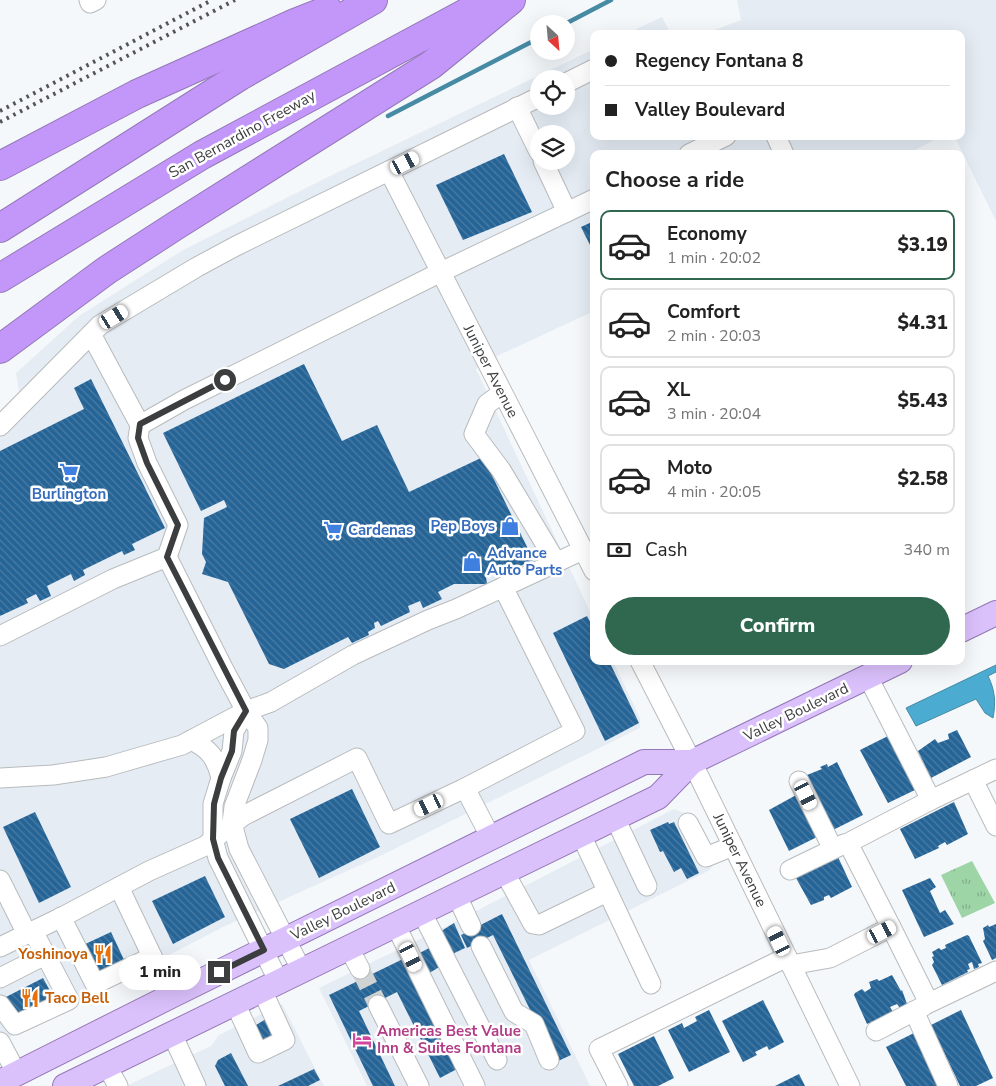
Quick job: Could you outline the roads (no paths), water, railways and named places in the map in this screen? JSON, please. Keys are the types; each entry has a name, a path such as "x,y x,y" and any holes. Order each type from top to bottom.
{"highway":[{"path":"0,166 137,94 295,23 356,0"},
{"path":"0,228 240,76 374,0"},
{"name":"San Bernardino Freeway","path":"0,278 202,155 490,0"},
{"path":"0,348 122,260 431,65 510,0"}],"main road":[{"path":"965,628 996,613"},
{"name":"Valley Boulevard","path":"65,1086 113,1076 172,1034 302,971 354,958 396,926 658,797 692,762 892,665"},
{"name":"Valley Boulevard","path":"8,1078 644,762 692,762"}],"street":[{"path":"89,0 90,3 96,0"},
{"path":"575,79 590,72"},
{"path":"0,426 100,325 196,267 276,225 530,101"},
{"path":"517,107 530,134"},
{"path":"703,150 719,140"},
{"path":"547,170 567,212"},
{"name":"Juniper Avenue","path":"389,171 590,563"},
{"path":"140,424 184,400 441,272 590,201"},
{"path":"91,334 140,424 138,438 147,463 178,525 167,557 246,711 258,728 258,740 234,807 232,823 239,850 302,971"},
{"path":"502,393 487,404 474,434 501,470 556,562"},
{"path":"0,778 53,775 106,766 182,744 246,711 271,702 353,654 583,550"},
{"path":"0,636 113,579 167,557"},
{"path":"0,946 205,846 243,816 357,758 389,824 465,788 575,731 503,587"},
{"name":"Juniper Avenue","path":"642,665 692,762 850,1086"},
{"path":"868,677 931,800"},
{"path":"235,1004 258,1053 286,1040 271,986 264,950 218,858 213,839 214,804 221,778 232,751 234,731 246,711"},
{"path":"191,740 215,758 221,778"},
{"path":"790,870 996,769"},
{"path":"974,780 996,826"},
{"path":"799,782 891,927 922,1007 948,1086"},
{"path":"465,788 491,838"},
{"path":"615,818 647,886"},
{"path":"688,823 706,857 733,846"},
{"path":"581,835 651,984"},
{"path":"505,873 533,924 536,925 607,892"},
{"path":"0,880 45,956 68,1000 15,1025 0,1005"},
{"path":"119,887 171,996"},
{"path":"457,896 471,926"},
{"path":"422,913 497,1060"},
{"path":"61,917 95,984 152,957"},
{"path":"396,926 475,1086"},
{"path":"618,1086 600,1049 789,961 830,958 891,927"},
{"path":"481,946 514,1012 534,1024 549,1060"},
{"path":"0,978 45,956"},
{"path":"876,1031 996,971"},
{"path":"378,1005 419,1086"},
{"path":"172,1034 196,1086"},
{"path":"0,1042 8,1078"}],"water":[{"path":"996,665 996,672 988,676 994,696 993,718 985,713 976,699 916,726 906,708"}],"waterway":[{"path":"575,19 611,0"},
{"path":"388,116 530,43"}],"tunnel":[{"path":"360,969 378,1005"}],"railway":[{"path":"0,111 212,0"},
{"path":"0,122 235,0"}],"place":[{"name":"Burlington","path":"69,472"},
{"name":"Pep Boys","path":"510,526"},
{"name":"Cardenas","path":"333,530"},
{"name":"Advance Auto Parts","path":"472,562"},
{"name":"Yoshinoya","path":"103,954"},
{"name":"Taco Bell","path":"30,998"},
{"name":"Americas Best Value Inn & Suites Fontana","path":"362,1040"}]}
